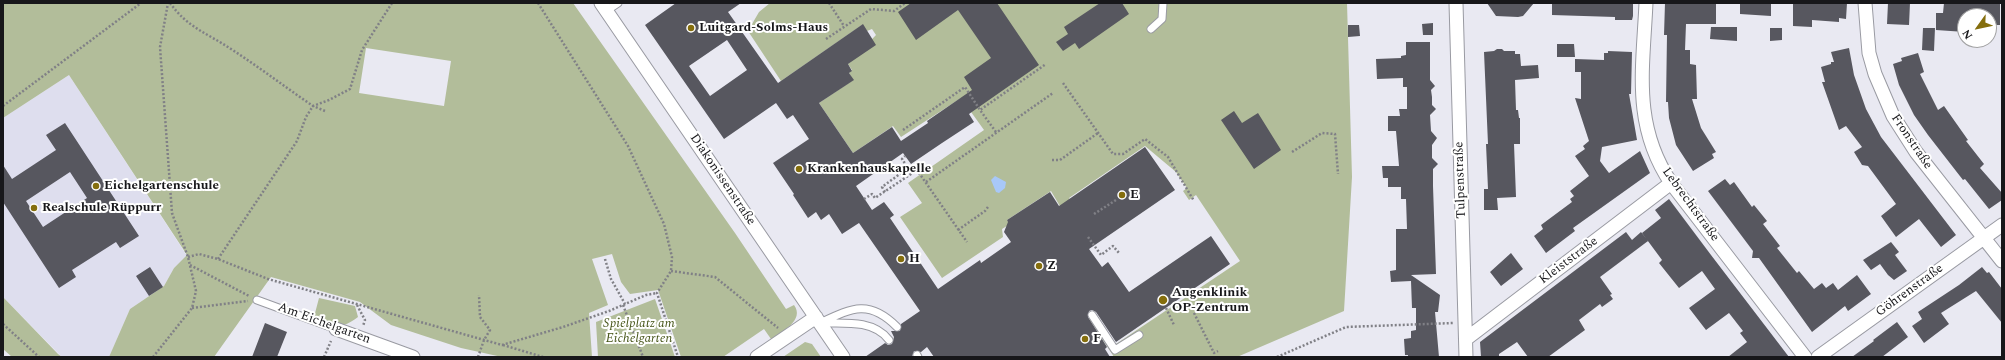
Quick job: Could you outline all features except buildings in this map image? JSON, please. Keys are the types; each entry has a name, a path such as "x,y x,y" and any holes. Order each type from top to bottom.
{"street":[{"name":"Tulpenstraße","path":"1456,3 1466,357"},
{"name":"Lebrechtstraße","path":"1646,3 1643,112 1657,160 1672,183 1805,357"},
{"name":"Fronstraße","path":"1865,3 1869,53 1875,74 1892,116 1916,152 2002,261"},
{"name":"Diakonissenstraße","path":"604,7 843,357"},
{"name":"Kleiststraße","path":"1466,339 1672,183"},
{"name":"Göhrenstraße","path":"1818,357 2002,225"},
{"path":"757,357 786,337 818,320"},
{"name":"Am Eichelgarten","path":"336,329 413,357"}],"lane":[{"path":"604,7 618,3"},
{"path":"1151,29 1162,19 1163,3"},
{"name":"Am Eichelgarten","path":"257,300 336,329"},
{"path":"818,320 847,311 867,308 888,317 898,327"},
{"path":"1092,316 1115,350 1139,335"},
{"path":"818,320 862,324 878,330 889,340"}],"path":[{"path":"3,106 141,3"},
{"path":"169,3 180,17 189,25 230,49 313,106 325,111"},
{"path":"153,357 192,308 196,291 188,257 172,213 160,47 169,3"},
{"path":"218,259 297,141 306,117 313,106 329,100 350,89 362,50 392,3"},
{"path":"502,345 562,327 624,305 646,295 657,293 671,271 672,257 664,224 628,146 538,3"},
{"path":"828,3 844,26"},
{"path":"826,39 871,9 894,11 905,3"},
{"path":"980,110 1046,64"},
{"path":"1063,83 1113,154 1123,154 1145,139 1168,157 1194,201"},
{"path":"903,130 965,87 996,132"},
{"path":"926,182 1053,93"},
{"path":"1292,152 1322,133 1335,134 1338,174"},
{"path":"1052,160 1060,160 1098,134"},
{"path":"885,192 882,186 908,168 902,159 905,156"},
{"path":"864,199 872,194 875,198 917,170 967,242"},
{"path":"1094,214 1116,200"},
{"path":"958,230 985,211 988,207"},
{"path":"1088,237 1101,255 1113,246 1118,253"},
{"path":"188,257 200,254 218,259 268,278 356,305 543,357"},
{"path":"605,259 611,278 624,305 643,357"},
{"path":"190,264 257,300"},
{"path":"671,271 715,278 773,323 786,337"},
{"path":"657,293 678,357"},
{"path":"478,357 484,340 490,330 480,317 479,296"},
{"path":"192,308 257,300"},
{"path":"356,305 365,320"},
{"path":"1166,308 1174,325"},
{"path":"1194,313 1214,353 1218,351"},
{"path":"1277,357 1346,327 1465,322"},
{"path":"3,324 39,357"},
{"path":"324,357 336,329"}],"shaded area":[{"path":"69,75 187,256 174,268 164,286 130,309 109,357 62,357 3,297 3,118"}],"green space":[{"path":"3,3 573,3 735,233 786,309 794,305 797,310 797,316 791,325 771,339 764,329 723,357 681,357 658,290 630,294 621,282 612,254 592,259 608,305 589,313 592,357 502,357 461,348 391,325 360,302 271,277 214,357 109,357 130,309 164,286 174,268 187,255 69,75 3,118","holes":["366,48 451,61 444,106 359,93"]},
{"path":"770,3 1347,3 1352,177 1344,311 1237,357 1114,357 1089,319 1096,315 1116,344 1240,261 1196,195 1189,200 1183,191 1187,188 1176,172 1145,146 1069,198 1075,206 1064,213 1051,191 1007,220 1010,224 1002,229 1003,237 942,278 900,217 922,203 908,183 984,130 961,98 901,137 893,126 853,153 819,103 853,80 849,73 852,70 848,64 876,35 872,29 867,31 862,25 781,81 748,31 759,12"},
{"path":"3,297 62,357 12,357 3,349"},
{"path":"319,298 355,306 358,317 346,324 337,326 314,317"},
{"name":"Spielplatz am Eichelgarten","path":"655,299 675,357 598,357 596,322"},
{"path":"805,342 812,344 821,357 783,357"}],"water":[{"path":"995,176 1006,182 1005,188 999,193 996,192 991,180"}],"place":[{"name":"Luitgard-Solms-Haus","path":"691,28"},
{"name":"Krankenhauskapelle","path":"799,169"},
{"name":"Eichelgartenschule","path":"96,186"},
{"name":"E","path":"1122,195"},
{"name":"Realschule Rüppurr","path":"34,208"},
{"name":"H","path":"901,259"},
{"name":"Z","path":"1039,266"},
{"name":"Augenklinik OP-Zentrum","path":"1163,300"},
{"name":"F","path":"1085,339"}]}
